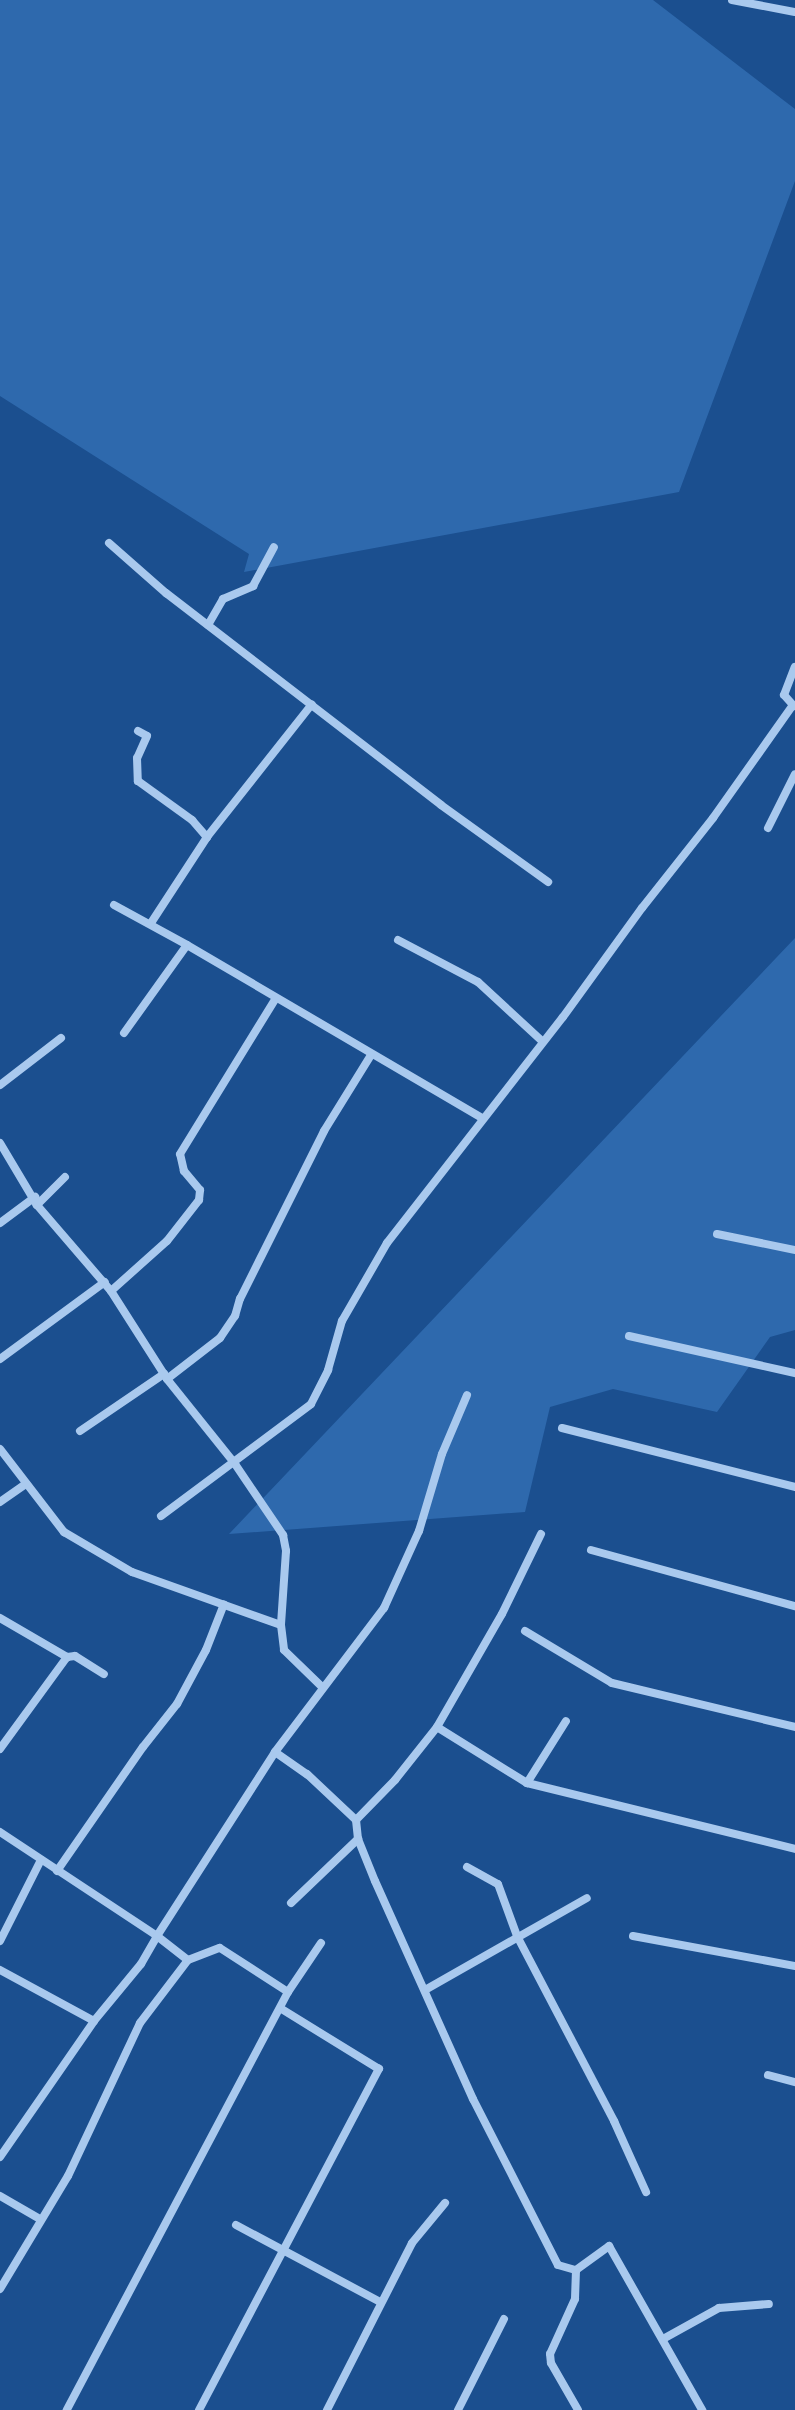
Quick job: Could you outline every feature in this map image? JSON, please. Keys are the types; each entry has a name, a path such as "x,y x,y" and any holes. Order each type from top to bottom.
{"street":[{"path":"732,0 795,12"},
{"path":"109,543 208,625 441,805 548,882"},
{"path":"208,625 223,599 253,586 274,547"},
{"path":"161,1516 235,1464 311,1404 328,1370 342,1321 387,1243 713,818 794,706 784,695 795,667"},
{"path":"151,923 207,837 312,704"},
{"path":"138,731 147,736 137,758 138,781 192,820 207,837"},
{"path":"768,828 795,774"},
{"path":"114,905 151,923 483,1119"},
{"path":"398,940 478,982 543,1042"},
{"path":"124,1033 187,945"},
{"path":"111,1291 167,1241 199,1200 200,1190 184,1171 180,1154 276,998"},
{"path":"0,1085 61,1038"},
{"path":"80,1431 220,1338 235,1316 240,1299 324,1131 371,1055"},
{"path":"0,1143 36,1201 105,1282 165,1376 235,1464 285,1542 281,1625 287,1655 322,1687"},
{"path":"0,1223 36,1201 65,1177"},
{"path":"717,1234 795,1250"},
{"path":"0,1359 105,1282"},
{"path":"629,1336 795,1373"},
{"path":"0,2157 94,2021 141,1964 275,1752 384,1608 419,1531 442,1454 467,1395"},
{"path":"562,1428 795,1487"},
{"path":"0,1449 64,1532 132,1572 281,1625"},
{"path":"0,1502 26,1484"},
{"path":"356,1820 395,1780 437,1727 502,1614 541,1534"},
{"path":"591,1550 795,1606"},
{"path":"57,1871 143,1747 177,1704 206,1650 224,1604"},
{"path":"0,1618 67,1657 75,1656 104,1674"},
{"path":"525,1631 612,1683 795,1727"},
{"path":"0,1749 67,1657"},
{"path":"527,1783 566,1721"},
{"path":"437,1727 527,1783 795,1849"},
{"path":"275,1752 307,1774 356,1820 358,1839 540,2235 558,2265 576,2270"},
{"path":"0,1832 188,1960"},
{"path":"291,1903 358,1839"},
{"path":"0,1941 41,1860"},
{"path":"467,1867 498,1884 517,1936 614,2121 646,2192"},
{"path":"425,1990 587,1898"},
{"path":"633,1936 795,1966"},
{"path":"67,2410 288,1992 321,1943"},
{"path":"0,2289 68,2176 140,2023 188,1960 220,1948 288,1992"},
{"path":"0,1970 94,2021"},
{"path":"199,2410 379,2069 280,2008"},
{"path":"768,2075 795,2082"},
{"path":"0,2196 40,2219"},
{"path":"327,2410 412,2243 445,2203"},
{"path":"236,2225 380,2302"},
{"path":"604,2235 702,2410"},
{"path":"576,2270 609,2246"},
{"path":"576,2270 575,2299 550,2354 551,2363 578,2410"},
{"path":"663,2339 719,2308 769,2304"},
{"path":"458,2410 504,2319"}],"shaded area":[{"path":"0,0 653,0 795,109 795,181 679,492 244,572 249,554 0,396"},
{"path":"795,938 795,1330 770,1337 717,1412 613,1389 550,1407 525,1512 229,1534"}]}
